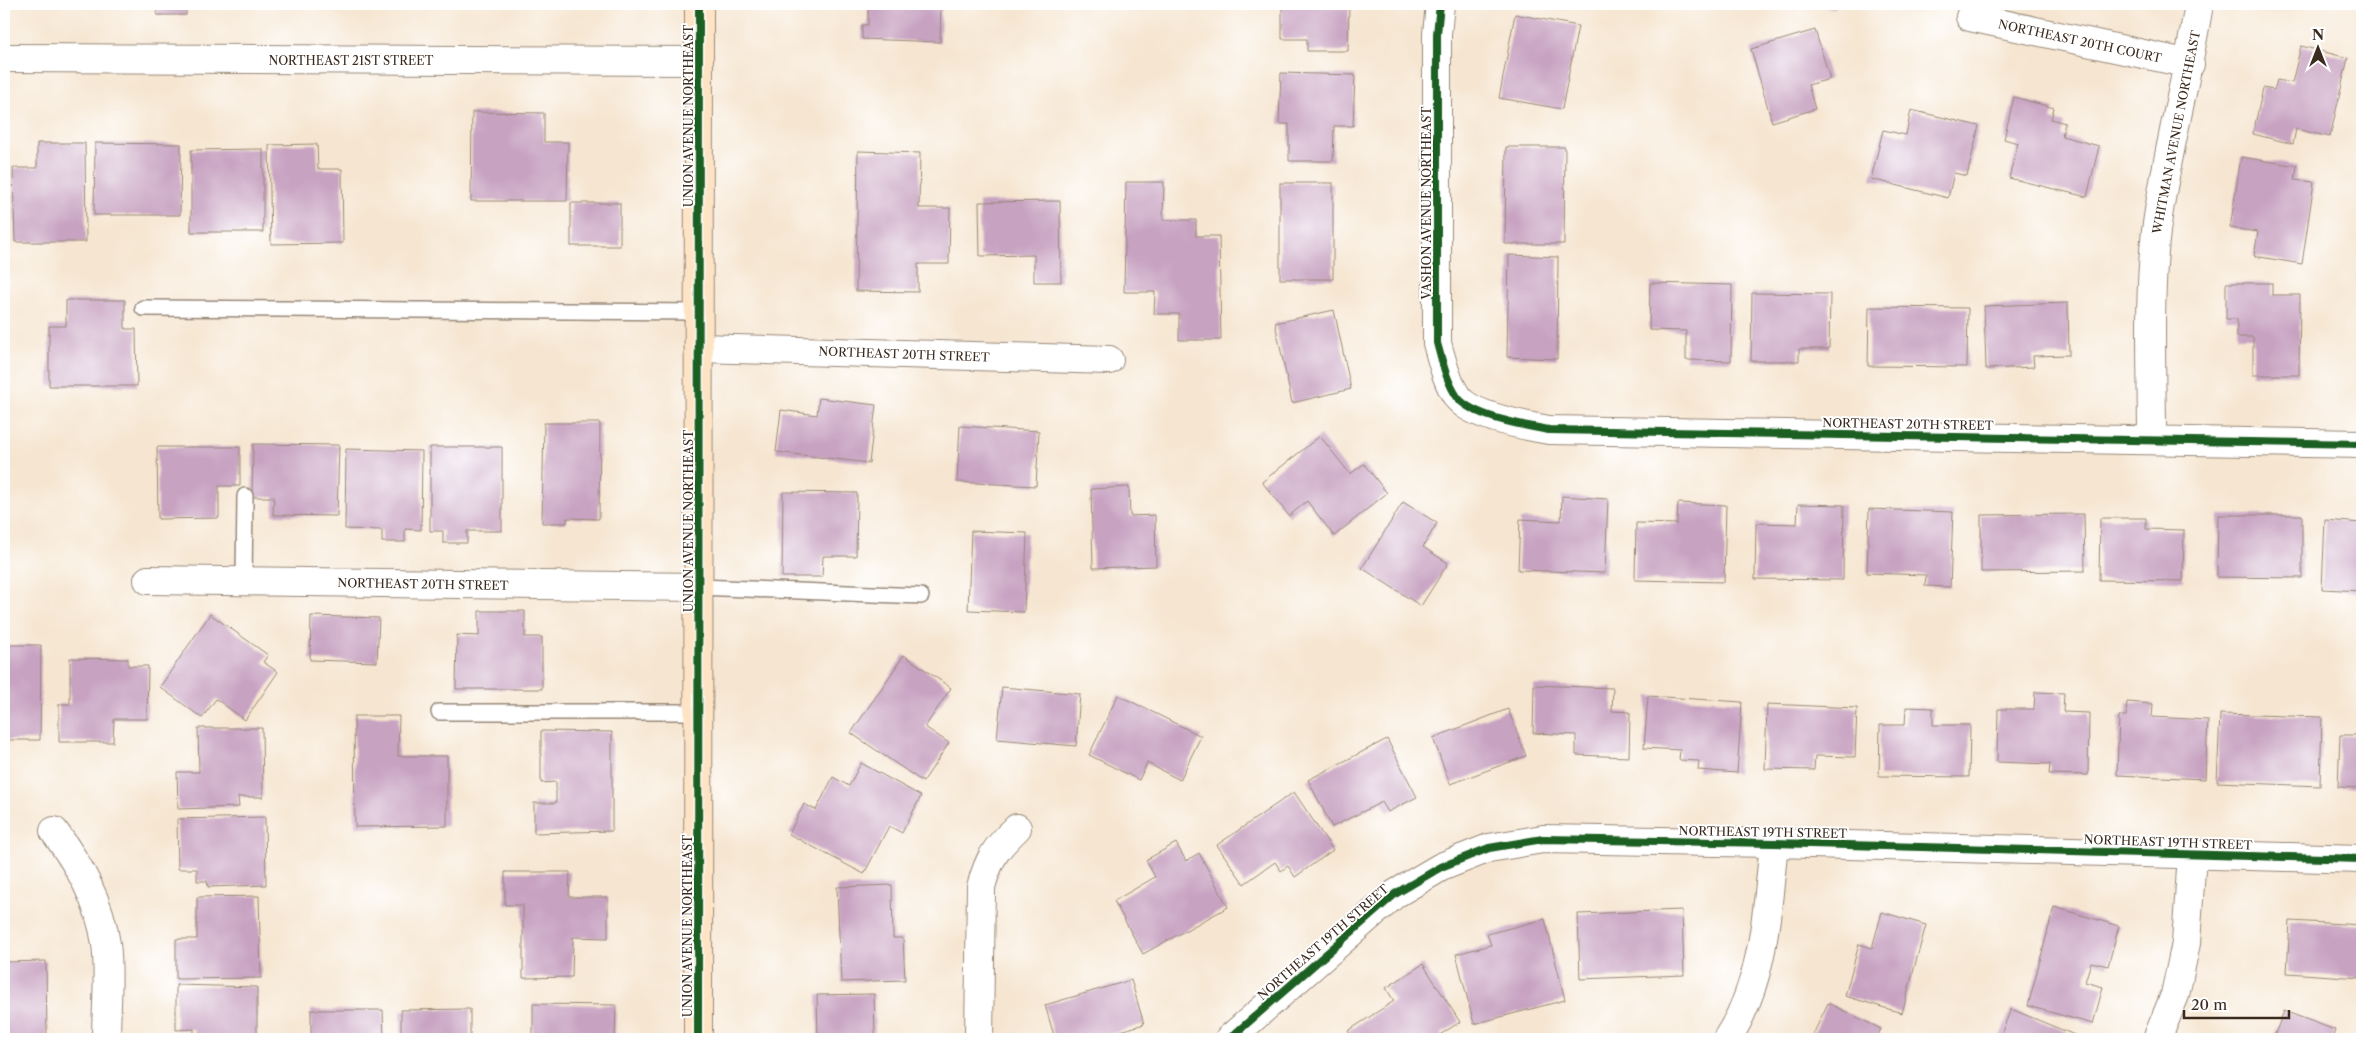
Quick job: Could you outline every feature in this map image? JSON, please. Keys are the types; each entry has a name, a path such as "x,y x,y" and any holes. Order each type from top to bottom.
{"street":[{"name":"UNION AVENUE NORTHEAST","path":"698,1039 699,4"},
{"name":"VASHON AVENUE NORTHEAST","path":"1440,4 1437,34 1437,343 1446,373 1459,399"},
{"name":"WHITMAN AVENUE NORTHEAST","path":"2152,440 2152,290 2156,231 2190,64 2199,4"},
{"name":"NORTHEAST 20TH COURT","path":"1970,17 2190,64"},
{"name":"NORTHEAST 21ST STREET","path":"4,58 699,61"},
{"name":"NORTHEAST 20TH STREET","path":"699,348 1109,360"},
{"name":"NORTHEAST 20TH STREET","path":"1459,399 1479,411 1509,423 1549,430 2362,444"},
{"name":"NORTHEAST 20TH STREET","path":"148,580 699,587"},
{"path":"979,1039 980,887 986,868 997,847 1017,828"},
{"path":"54,831 78,864 95,900 106,944 106,1039"},
{"name":"NORTHEAST 19TH STREET","path":"1229,1039 1395,894 1441,867 1489,848 1543,839 1774,843 2362,859"},
{"path":"1727,1039 1738,1023 1754,980 1764,935 1774,843"},
{"path":"2157,1039 2175,994 2186,943 2192,854"}],"lane":[{"path":"143,308 699,312"},
{"path":"244,582 245,496"},
{"path":"699,587 921,596"},
{"path":"439,712 699,712"}],"building":[{"path":"157,4 186,4 186,15 157,15"},
{"path":"868,4 941,4 940,42 862,39 862,25 868,25"},
{"path":"1282,4 1349,4 1348,51 1307,51 1307,39 1282,39"},
{"path":"1803,4 1835,4 1834,8"},
{"path":"1515,14 1578,26 1562,109 1499,98"},
{"path":"1815,30 1830,79 1808,85 1815,109 1772,122 1751,49"},
{"path":"2301,46 2348,58 2330,137 2296,129 2293,144 2253,134 2263,88 2274,90 2277,80 2292,83"},
{"path":"1281,73 1355,75 1353,126 1334,126 1333,161 1289,161 1289,124 1279,124"},
{"path":"2014,97 2054,108 2051,119 2065,123 2062,136 2099,146 2087,197 2009,178 2018,143 2004,139"},
{"path":"1911,110 1979,126 1967,176 1954,173 1948,198 1871,179 1883,130 1906,135"},
{"path":"472,112 544,113 544,142 568,142 567,201 471,201"},
{"path":"37,143 85,143 86,242 15,242 13,168 37,168"},
{"path":"95,143 181,144 180,215 94,215"},
{"path":"317,144 318,169 342,169 343,243 271,244 269,145"},
{"path":"1506,147 1565,147 1564,244 1505,244"},
{"path":"263,149 263,232 191,232 191,150"},
{"path":"858,151 920,153 919,208 950,208 949,264 918,264 918,292 856,291"},
{"path":"2241,157 2297,166 2295,180 2314,182 2302,264 2254,256 2258,232 2230,228"},
{"path":"1126,182 1164,182 1163,220 1196,220 1196,236 1219,236 1221,340 1179,340 1179,314 1154,314 1155,292 1124,292"},
{"path":"1280,183 1333,183 1333,279 1280,279"},
{"path":"1060,201 1061,282 1034,282 1034,255 980,256 979,202"},
{"path":"571,203 620,203 620,246 571,246"},
{"path":"1509,255 1558,257 1557,359 1507,357"},
{"path":"1650,283 1732,285 1731,361 1686,360 1686,331 1649,330"},
{"path":"2226,283 2272,283 2272,295 2300,295 2299,375 2253,375 2253,337 2237,337 2237,319 2226,319"},
{"path":"1752,293 1830,294 1829,349 1799,349 1799,361 1751,361"},
{"path":"66,300 125,300 125,329 136,329 137,386 49,386 49,326 66,326"},
{"path":"2068,303 2069,355 2033,356 2034,367 1986,369 1984,306"},
{"path":"1869,307 1968,308 1967,367 1868,366"},
{"path":"1334,310 1351,389 1292,403 1275,323"},
{"path":"819,398 876,405 869,463 776,452 781,410 817,415"},
{"path":"544,423 600,423 599,519 567,518 567,523 542,523"},
{"path":"960,426 1039,431 1036,486 957,482"},
{"path":"1320,436 1350,474 1364,464 1387,493 1334,536 1307,501 1289,516 1262,482"},
{"path":"253,444 339,445 337,516 273,515 274,497 252,497"},
{"path":"157,447 240,447 240,486 219,486 219,518 158,519"},
{"path":"430,447 502,447 502,531 467,531 467,543 443,543 443,531 430,531"},
{"path":"346,449 422,451 421,530 405,529 405,542 382,542 382,530 345,529"},
{"path":"1129,487 1130,516 1155,515 1156,566 1093,568 1091,489"},
{"path":"783,492 857,493 856,556 823,556 822,577 782,577"},
{"path":"1562,496 1608,499 1605,573 1518,570 1520,519 1561,521"},
{"path":"1403,502 1437,523 1423,547 1448,563 1421,606 1362,568"},
{"path":"1678,503 1726,505 1724,582 1635,580 1636,523 1677,524"},
{"path":"1798,504 1844,505 1843,580 1755,579 1756,523 1797,524"},
{"path":"1869,509 1953,512 1950,587 1925,586 1926,575 1867,573"},
{"path":"2084,514 2085,571 1981,572 1981,515"},
{"path":"2218,515 2302,515 2302,578 2217,577"},
{"path":"2100,518 2146,518 2146,529 2184,530 2183,581 2099,580"},
{"path":"2325,520 2362,523 2362,591 2322,589"},
{"path":"971,531 1027,533 1024,612 968,610"},
{"path":"479,611 525,611 525,637 542,637 542,689 456,689 457,635 479,636"},
{"path":"210,614 268,655 263,662 278,672 245,720 216,699 202,718 160,687"},
{"path":"311,616 379,618 377,662 310,660"},
{"path":"4,645 41,645 40,740 4,740"},
{"path":"904,655 951,688 925,727 949,743 923,782 851,733"},
{"path":"70,658 128,659 128,666 148,666 147,719 114,719 113,742 59,742 59,704 70,704"},
{"path":"1534,685 1613,688 1612,711 1630,712 1629,757 1576,755 1576,735 1533,733"},
{"path":"1002,687 1080,694 1076,746 997,739"},
{"path":"2035,692 2064,693 2063,712 2089,713 2088,775 2049,774 2050,764 1997,762 1998,709 2034,709"},
{"path":"1118,695 1201,736 1180,780 1147,763 1139,780 1089,755"},
{"path":"1648,696 1742,702 1737,773 1698,770 1699,761 1679,760 1680,750 1644,748"},
{"path":"2127,702 2153,704 2152,717 2208,720 2205,779 2117,775 2119,716 2126,716"},
{"path":"1767,704 1857,708 1855,757 1815,756 1814,770 1765,769"},
{"path":"1906,707 1933,708 1933,725 1970,725 1969,777 1879,776 1880,725 1905,725"},
{"path":"1508,709 1526,756 1450,784 1433,738"},
{"path":"2220,714 2322,717 2320,786 2217,782"},
{"path":"354,716 399,716 398,756 447,756 447,826 355,827"},
{"path":"198,728 262,728 263,797 238,797 239,807 178,809 177,772 199,772"},
{"path":"541,731 612,732 612,831 534,833 534,803 556,803 556,782 541,783"},
{"path":"2340,735 2362,735 2362,788 2338,787"},
{"path":"1387,739 1417,797 1388,812 1382,802 1332,827 1308,780"},
{"path":"861,763 921,796 902,833 889,826 864,874 789,834 804,804 816,810 833,777 849,786"},
{"path":"1294,792 1333,850 1295,877 1288,866 1281,871 1275,862 1244,884 1217,845"},
{"path":"265,817 266,885 208,887 207,881 197,881 197,869 178,869 177,819"},
{"path":"1176,843 1186,861 1199,853 1228,907 1143,954 1114,901 1155,877 1146,860"},
{"path":"505,872 570,872 569,897 608,897 608,938 573,937 572,977 523,978 523,905 505,905"},
{"path":"892,885 893,938 903,938 905,980 841,982 837,887"},
{"path":"259,896 261,978 176,979 176,939 197,939 197,897"},
{"path":"2054,907 2119,926 2108,966 2091,962 2085,982 2103,987 2093,1024 2028,1006"},
{"path":"1682,910 1684,975 1580,979 1578,914"},
{"path":"1882,912 1926,925 1902,1013 1845,996 1859,944 1872,948"},
{"path":"1545,919 1565,1000 1474,1024 1456,954 1491,945 1487,934"},
{"path":"2290,921 2362,925 2362,978 2287,973"},
{"path":"46,961 47,1039 4,1039 4,962"},
{"path":"1423,964 1460,1022 1441,1034 1444,1039 1353,1039 1348,1031 1394,1001 1386,988"},
{"path":"1131,980 1144,1024 1101,1037 1102,1039 1055,1039 1045,1005"},
{"path":"176,985 257,987 257,1039 194,1039 194,1029 176,1030"},
{"path":"874,994 875,1039 818,1039 817,995"},
{"path":"1828,1003 1881,1029 1876,1039 1811,1039"},
{"path":"533,1004 616,1005 615,1039 533,1039"},
{"path":"470,1009 470,1039 401,1039 401,1010"},
{"path":"2011,1009 2077,1036 2076,1039 1999,1039"},
{"path":"311,1010 383,1010 384,1039 311,1039"},
{"path":"2284,1011 2335,1030 2332,1039 2273,1039"}],"cycle path":[{"path":"698,1039 699,4"},
{"path":"1440,4 1437,34 1437,343 1445,372 1454,392 1465,405 1475,410 1501,420 1549,430 2362,444"},
{"path":"1229,1039 1395,894 1441,867 1489,848 1543,839 1774,843 2362,859"}]}
